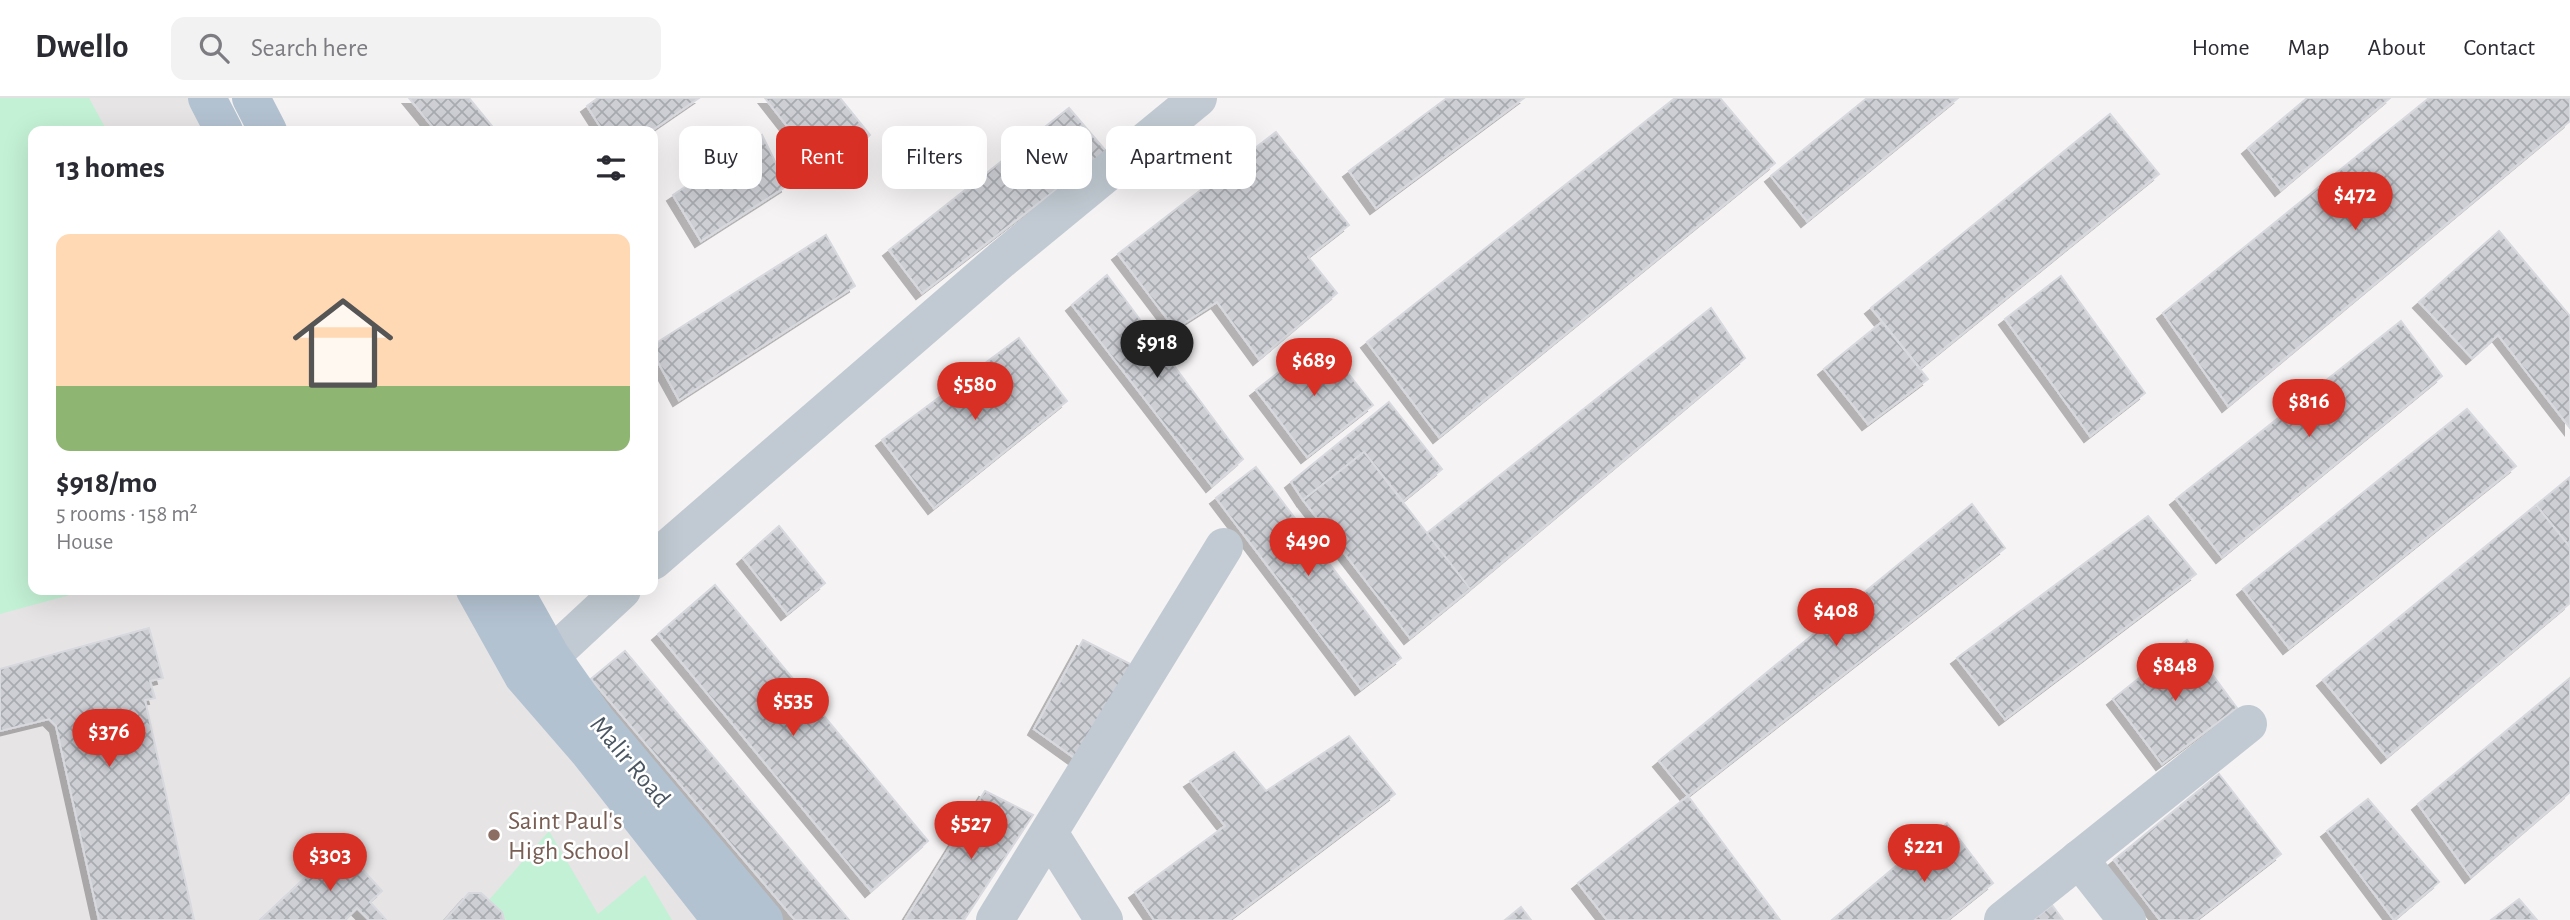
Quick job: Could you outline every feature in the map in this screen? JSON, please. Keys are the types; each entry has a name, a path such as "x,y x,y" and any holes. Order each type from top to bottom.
{"main road":[{"path":"207,98 221,126"},
{"path":"251,98 265,126"},
{"name":"Malir Road","path":"478,595 523,676 588,751 720,920"},
{"name":"Malir Road","path":"517,595 551,656 596,720 764,920"}],"lane":[{"path":"658,557 1001,260 1198,98"},
{"path":"995,920 1224,547"},
{"path":"551,656 617,595"},
{"path":"2003,920 2248,724"},
{"path":"1049,832 1104,920"},
{"path":"2079,859 2127,920"}],"shaded area":[{"path":"0,98 205,98 220,126 28,126 28,595 479,595 721,920 0,920"}],"green space":[{"path":"0,98 89,98 104,126 28,126 28,595 70,595 0,614"},
{"path":"549,831 598,914 645,875 672,920 506,920 489,900"}],"building":[{"path":"409,98 469,98 492,126 432,126"},
{"path":"598,98 699,98 658,126 600,126 587,106"},
{"path":"765,98 840,98 863,126 787,126"},
{"path":"1447,98 1524,98 1376,208 1349,171"},
{"path":"1675,98 1720,98 1775,163 1439,437 1367,342"},
{"path":"1867,98 1958,98 1807,221 1771,176"},
{"path":"2307,98 2390,98 2281,190 2248,148"},
{"path":"2429,98 2570,98 2570,121 2228,406 2163,313"},
{"path":"1069,108 1084,126 1046,126"},
{"path":"2110,114 2159,174 1920,368 1871,308"},
{"path":"1276,132 1349,225 1308,257 1337,293 1259,359 1217,302 1175,329 1118,254 1202,189 1256,189 1256,147"},
{"path":"762,135 776,164 776,189 782,189 701,241 673,195 682,189 762,189"},
{"path":"1092,135 1106,151 1092,162"},
{"path":"1001,162 1001,189 1057,189 922,293 889,250 966,189 987,189 987,173"},
{"path":"2499,231 2570,316 2570,428 2498,335 2472,358 2419,302"},
{"path":"826,235 855,286 679,400 658,362 658,342"},
{"path":"1107,275 1243,459 1212,486 1072,305"},
{"path":"2061,276 2145,393 2090,436 2005,319"},
{"path":"1711,308 1745,358 1470,589 1427,533"},
{"path":"2401,321 2442,376 2222,557 2176,499"},
{"path":"1882,322 1928,379 1868,424 1824,369"},
{"path":"1019,338 1067,401 934,508 882,440"},
{"path":"1321,339 1373,405 1307,457 1256,390"},
{"path":"1389,402 1442,469 1403,501 1364,452 1303,500 1291,482"},
{"path":"2467,409 2516,466 2289,648 2243,589"},
{"path":"1364,452 1470,589 1410,638 1303,500"},
{"path":"1256,467 1401,658 1361,689 1216,498"},
{"path":"2570,477 2570,547 2536,505"},
{"path":"1972,504 2005,548 1688,796 1659,761"},
{"path":"2536,505 2570,547 2570,603 2387,757 2323,680"},
{"path":"2148,516 2196,574 2005,719 1957,658"},
{"path":"779,526 825,583 787,614 743,558"},
{"path":"715,585 928,841 871,891 658,634"},
{"path":"149,628 163,678 150,681 155,698 145,700 194,920 99,920 56,726 49,719 0,731 0,669"},
{"path":"1083,640 1132,665 1076,759 1034,729"},
{"path":"2187,640 2237,708 2162,764 2113,699"},
{"path":"625,651 849,920 795,920 591,679"},
{"path":"2570,678 2570,792 2471,877 2418,804"},
{"path":"1349,736 1395,794 1229,920 1154,920 1135,892 1225,826 1190,781 1234,752 1266,791"},
{"path":"2219,774 2281,854 2196,920 2160,920 2114,860"},
{"path":"985,791 1033,815 964,920 905,920"},
{"path":"1688,796 1780,920 1607,920 1578,883"},
{"path":"2368,799 2439,882 2394,920 2327,831"},
{"path":"1947,823 1993,883 1947,920 1832,920"},
{"path":"340,845 382,891 370,902 386,920 369,920 357,908 345,920 260,920"},
{"path":"469,893 481,893 502,912 504,920 445,920"},
{"path":"2519,899 2537,920 2491,920"},
{"path":"2052,905 2063,920 2033,920"},
{"path":"1521,907 1531,920 1505,920"}],"place":[{"name":"Saint Paul's High School","path":"494,835"}]}
